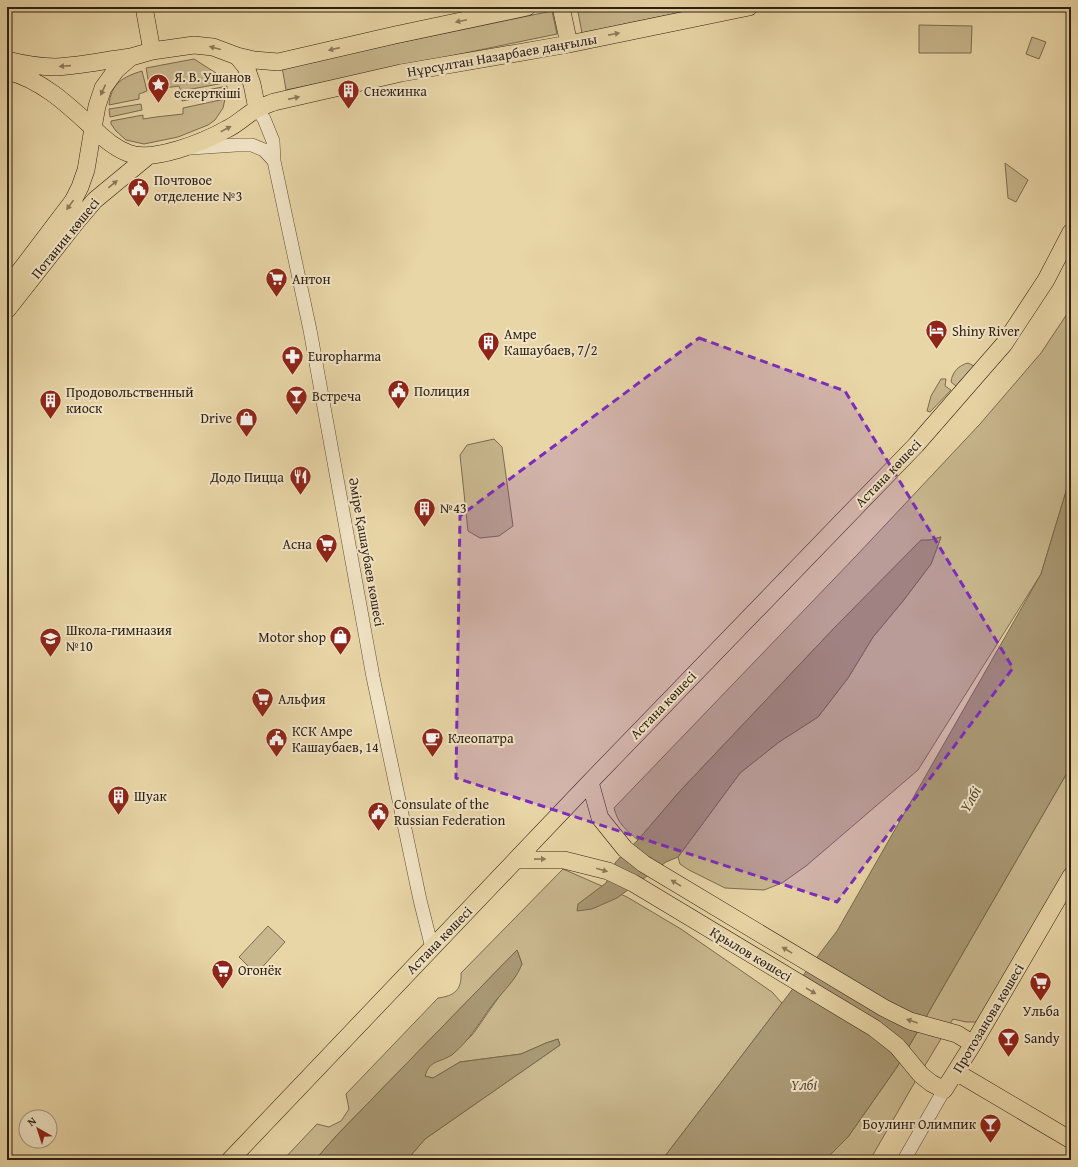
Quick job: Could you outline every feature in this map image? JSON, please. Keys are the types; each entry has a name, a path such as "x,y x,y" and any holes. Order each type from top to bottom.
{"main road":[{"path":"144,7 152,51"},
{"path":"7,60 28,65 55,67 131,57 152,51 194,45 213,47 237,56 254,60 278,62 395,34 527,7"},
{"path":"561,7 569,44"},
{"name":"Нұрсұлтан Назарбаев даңғылы","path":"7,71 17,73 40,84 59,97 105,140 128,154 147,157 194,144 227,130 257,109 274,102 400,73 569,44 749,7"},
{"path":"237,56 246,68 252,84 257,109"},
{"path":"93,128 97,106 103,88 116,70 131,57"},
{"name":"Потанин көшесі","path":"7,288 73,201 86,170 93,128"},
{"name":"Потанин көшесі","path":"7,310 77,220 95,200 147,157"},
{"name":"Астана көшесі","path":"230,1160 590,782 919,441 1004,344 1046,280 1071,232"},
{"name":"Крылов көшесі","path":"590,782 600,818 625,849 644,864 884,1008 910,1021 957,1034 973,1044"},
{"name":"Крылов көшесі","path":"516,860 564,860 608,871 633,883 874,1028 897,1046 921,1075 931,1083 944,1090"},
{"name":"Протозанова көшесі","path":"944,1090 973,1044 1071,876"},
{"path":"956,1072 1071,1140"}],"street":[{"name":"Әміре Қашаубаев көшесі","path":"257,109 266,123 273,141 274,161 310,330 373,677 420,900 432,948"},
{"path":"178,149 252,145 264,150 274,161"},
{"name":"Протозанова көшесі","path":"904,1160 944,1090"}],"highlighted area":[{"path":"699,338 845,391 1013,668 837,902 456,778 460,516"}],"shaded area":[{"path":"577,7 706,7 582,33"},
{"path":"552,11 557,34 286,90 282,67"},
{"path":"919,25 972,26 971,53 919,53"},
{"path":"1032,37 1046,42 1039,59 1026,54"},
{"path":"194,59 216,73 224,83 181,91 179,86 150,90 146,68"},
{"path":"142,71 147,91 139,94 139,99 109,105 110,97 115,86 129,76"},
{"path":"227,86 227,92 182,101 182,95"},
{"path":"225,99 223,108 215,120 208,125 178,137 144,144 126,140 111,124 111,121 143,115 143,119 183,114 183,108"},
{"path":"141,104 142,110 110,117 109,109"},
{"path":"1005,163 1028,180 1016,202 1008,198"},
{"path":"1071,308 1071,475 1041,574 918,770 806,866 782,883 764,890 725,888 680,864 678,857 740,773 779,742 818,717 848,678 873,637 931,564 941,537 921,541 838,624 680,791 638,840 620,823 614,808 857,555 980,424 1041,353"},
{"path":"968,363 974,366 956,386 951,382 954,372 959,367"},
{"path":"941,379 946,379 945,386 951,390 930,412 927,411 931,396"},
{"path":"494,439 502,447 513,526 499,536 480,538 468,531 460,455 467,445"},
{"path":"1071,766 1071,863 978,1022 966,1022 953,1019 870,1160 825,1160 848,1137 897,1067"},
{"path":"563,869 627,897 681,929 772,992 782,1003 662,1160 407,1160 425,1139 560,1045 558,1039 521,1054 460,1062 433,1078 425,1076 427,1068 433,1063 452,1055 473,1034 522,964 517,950 337,1135 315,1160 283,1160 317,1124 329,1127 341,1121 349,1109 346,1094 438,998 448,996 456,991 460,984 461,973"},
{"path":"268,926 285,942 256,974 239,957"}],"water":[{"name":"Үлбі","path":"1071,475 1071,766 897,1067 848,1137 825,1160 662,1160 837,931 1041,574"},
{"path":"941,537 931,564 873,637 848,678 818,717 779,742 740,773 678,857 666,862 617,898 592,909 577,911 578,904 606,883 615,863 638,840 680,791 838,624 921,540 930,540"},
{"path":"517,950 522,964 513,980 493,1004 465,1043 449,1057 433,1064 425,1076 433,1078 460,1062 521,1054 558,1039 560,1045 425,1139 407,1160 315,1160 337,1135"}],"place":[{"name":"Я. В. Ушанов ескерткіші","path":"158,104"},
{"name":"Снежинка","path":"349,110"},
{"name":"Почтовое отделение №3","path":"138,208"},
{"name":"Антон","path":"276,298"},
{"name":"Shiny River","path":"936,350"},
{"name":"Амре Кашаубаев, 7/2","path":"489,362"},
{"name":"Europharma","path":"292,376"},
{"name":"Полиция","path":"398,410"},
{"name":"Встреча","path":"296,416"},
{"name":"Продовольственный киоск","path":"51,420"},
{"name":"Drive","path":"247,438"},
{"name":"Додо Пицца","path":"300,496"},
{"name":"№43","path":"424,528"},
{"name":"Асна","path":"327,564"},
{"name":"Motor shop","path":"341,656"},
{"name":"Школа-гимназия №10","path":"50,658"},
{"name":"Альфия","path":"262,718"},
{"name":"КСК Амре Кашаубаев, 14","path":"277,758"},
{"name":"Клеопатра","path":"432,758"},
{"name":"Шуак","path":"119,816"},
{"name":"Consulate of the Russian Federation","path":"379,832"},
{"name":"Огонёк","path":"222,990"},
{"name":"Ульба","path":"1041,1002"},
{"name":"Sandy","path":"1009,1058"},
{"name":"Боулинг Олимпик","path":"991,1144"}]}
